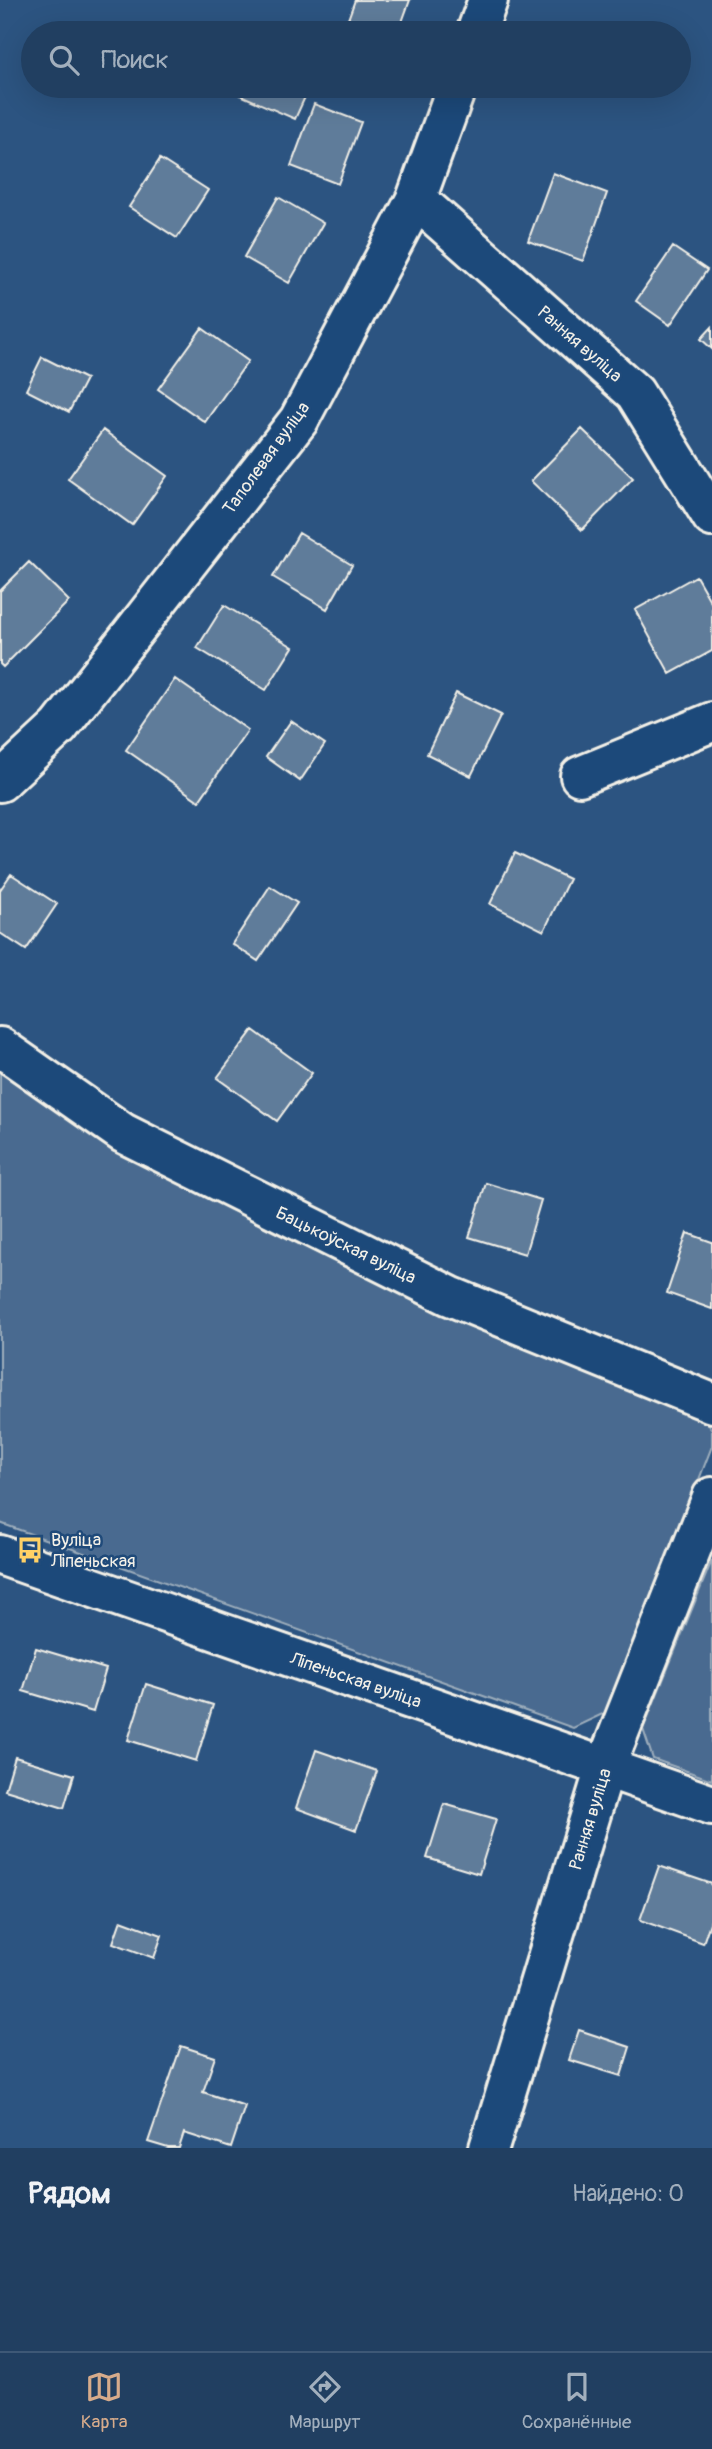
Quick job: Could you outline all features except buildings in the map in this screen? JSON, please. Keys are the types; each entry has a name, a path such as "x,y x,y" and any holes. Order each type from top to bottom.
{"street":[{"path":"480,21 488,0"},
{"name":"Таполевая вуліца","path":"0,782 59,727 299,420 416,199 453,98"},
{"name":"Ранняя вуліца","path":"416,199 635,393 712,517"},
{"path":"580,776 712,722"},
{"name":"Бацькоўская вуліца","path":"0,1048 123,1133 159,1152 450,1296 712,1403"},
{"name":"Ранняя вуліца","path":"489,2148 605,1768 712,1497"},
{"name":"Ліпеньская вуліца","path":"0,1555 712,1805"}],"shaded area":[{"path":"0,1069 133,1158 297,1242 706,1420 712,1430 712,1446 609,1711 573,1728 0,1523"},
{"path":"712,1560 712,1780 653,1759 643,1729"}],"place":[{"name":"Вуліца Ліпеньская","path":"30,1550"}]}
